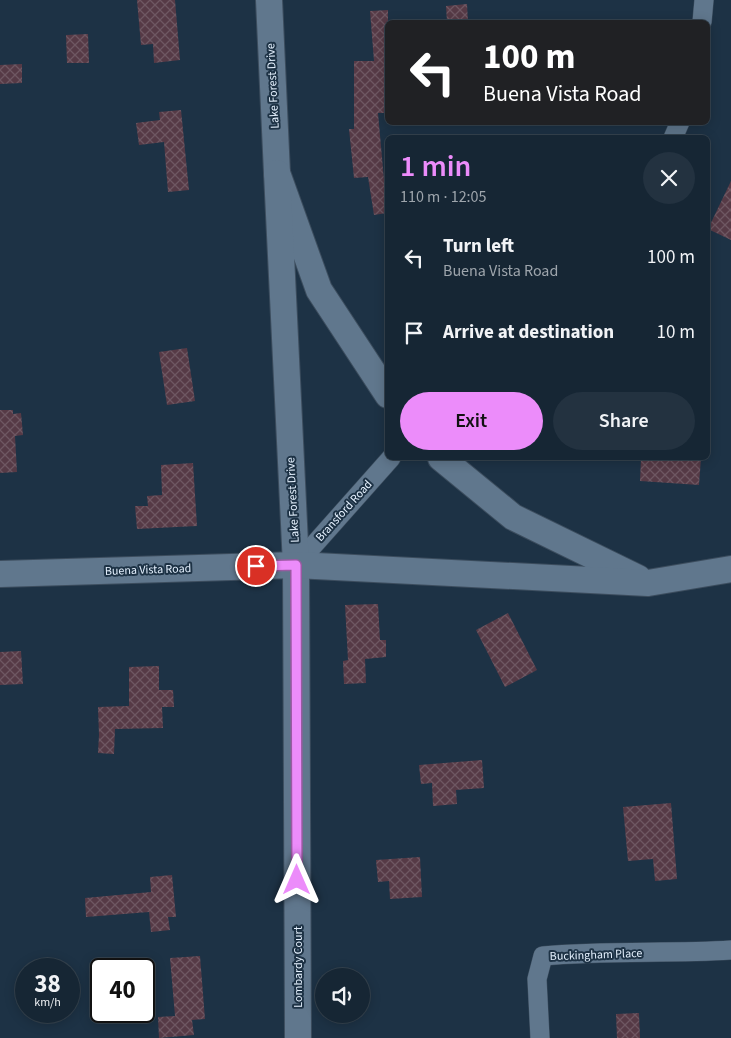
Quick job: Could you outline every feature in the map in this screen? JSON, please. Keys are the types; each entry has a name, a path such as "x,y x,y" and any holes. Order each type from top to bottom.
{"street":[{"name":"Lake Forest Drive","path":"269,0 296,565"},
{"path":"702,20 704,0"},
{"name":"Lake Forest Drive","path":"276,173 319,290 385,390"},
{"name":"Bransford Road","path":"296,565 390,460"},
{"path":"443,460 513,517 648,583"},
{"path":"296,565 648,583 731,569"},
{"name":"Buena Vista Road","path":"0,574 296,565"},
{"name":"Lombardy Court","path":"296,565 298,1038"},
{"name":"Buckingham Place","path":"540,1038 537,980 544,956 731,950"}],"building":[{"path":"137,0 175,0 180,60 154,63 153,44 141,45"},
{"path":"467,4 468,20 447,20 446,6"},
{"path":"388,10 388,20 385,20 385,113 378,113 385,191 385,213 374,215 368,177 354,178 349,129 354,129 354,61 374,61 370,11"},
{"path":"88,34 89,63 67,63 66,35"},
{"path":"22,64 22,83 0,84 0,65"},
{"path":"181,110 189,190 168,192 164,142 139,145 136,123 160,120 159,112"},
{"path":"731,181 731,240 710,230 710,225"},
{"path":"187,348 195,401 167,405 159,352"},
{"path":"0,410 13,410 13,414 21,413 23,435 15,436 17,472 0,473"},
{"path":"641,460 701,460 699,485 640,481"},
{"path":"193,463 197,526 137,529 135,506 148,506 147,496 162,495 161,465"},
{"path":"378,604 380,640 386,640 386,657 365,659 366,683 344,684 343,661 348,660 345,605"},
{"path":"508,613 537,670 505,687 476,630"},
{"path":"21,651 23,684 0,685 0,652"},
{"path":"159,666 159,690 173,690 174,707 162,707 163,728 115,729 114,754 98,753 98,707 129,706 129,667"},
{"path":"482,760 484,788 456,790 457,804 433,806 432,783 421,784 419,765"},
{"path":"671,803 677,879 655,881 653,859 628,861 623,807"},
{"path":"420,857 422,897 390,899 389,881 378,882 376,860"},
{"path":"172,875 176,917 168,917 170,930 151,932 149,912 86,917 85,898 151,892 150,877"},
{"path":"200,956 205,1019 192,1020 194,1035 159,1038 158,1017 175,1016 170,958"},
{"path":"639,1013 640,1038 617,1038 616,1014"}],"route":[{"path":"256,566 296,565 297,880"}]}
